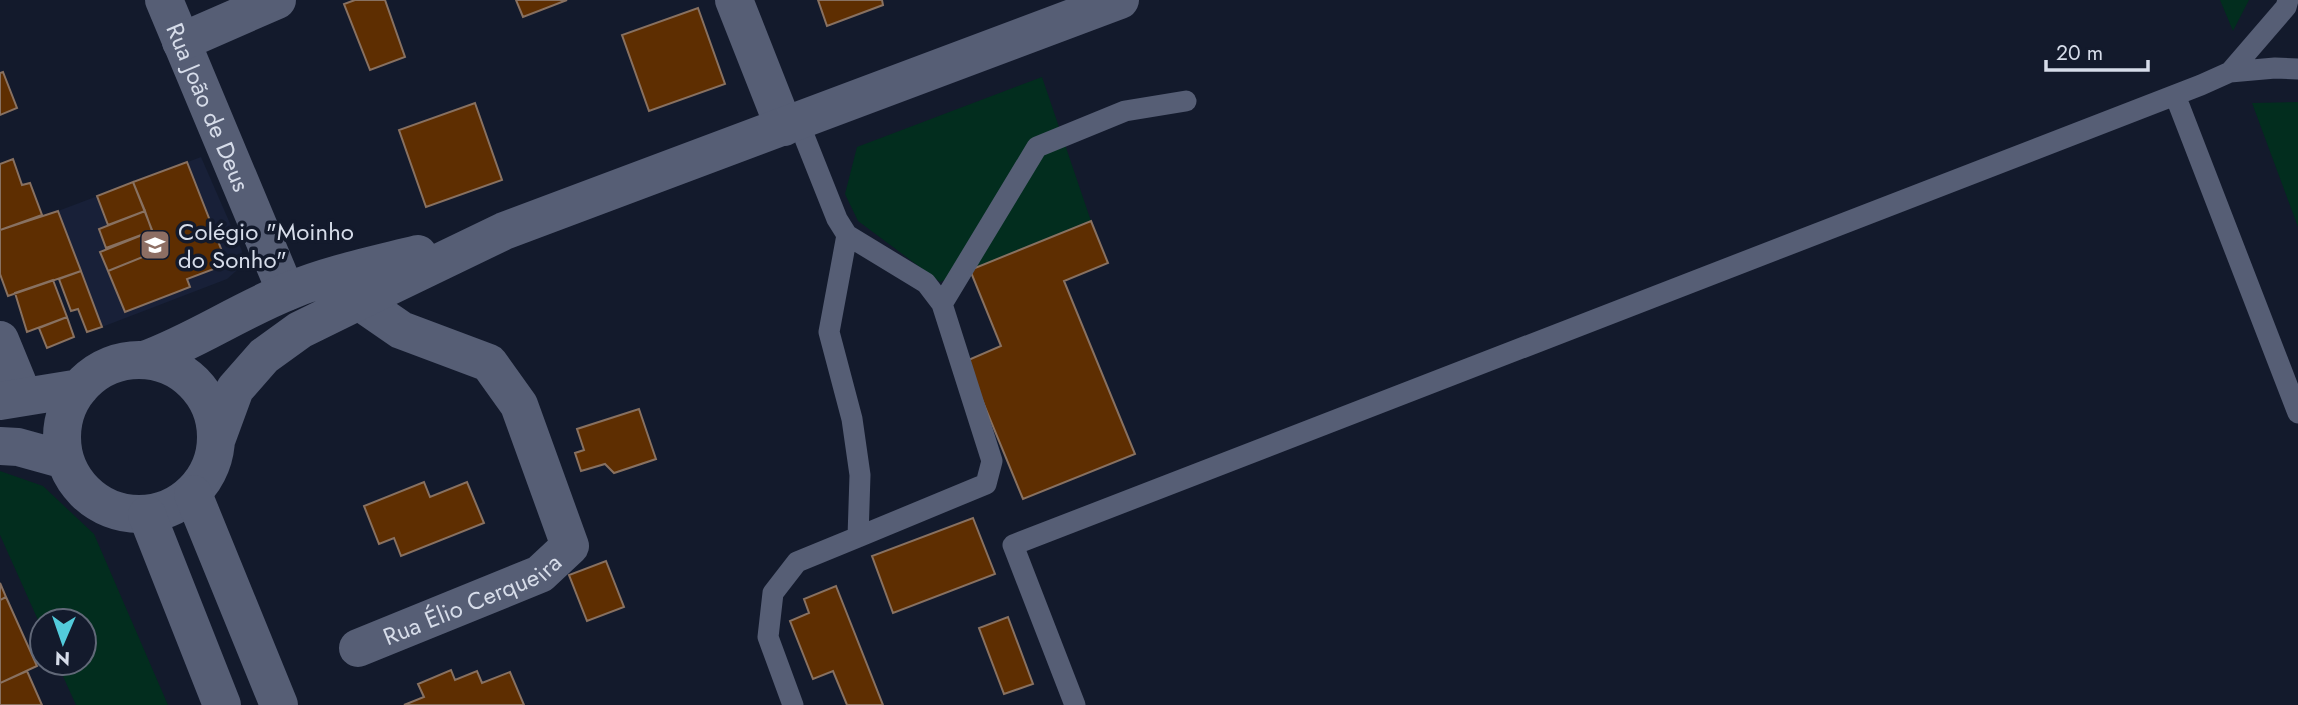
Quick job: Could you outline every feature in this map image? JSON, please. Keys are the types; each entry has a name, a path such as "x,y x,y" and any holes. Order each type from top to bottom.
{"street":[{"name":"Rua João de Deus","path":"164,0 286,292"},
{"path":"181,42 277,0"},
{"path":"734,0 791,124"},
{"path":"217,438 215,418 208,400 196,384 163,363 144,360 120,362 97,372 80,388 69,404 61,441 65,460 77,484 96,502 121,513 147,515 172,508 193,494 211,468 217,438 235,389 264,356 300,330 504,231 1120,0"},
{"path":"144,360 173,349 286,292 321,279 504,231"},
{"name":"Rua Élio Cerqueira","path":"358,648 540,574 570,546 519,405 489,363 401,330 359,301"},
{"path":"0,340 11,398 80,388"},
{"path":"0,446 18,447 65,460"},
{"path":"193,494 279,705"},
{"path":"147,515 222,705"}],"lane":[{"path":"2230,72 2286,7 2288,0"},
{"path":"1075,705 1013,545 2230,72 2298,69"},
{"path":"2175,95 2298,413"},
{"path":"943,304 1037,147 1125,111 1186,101"},
{"path":"791,124 847,235 926,283 943,304 992,461 986,484 797,562 774,593 768,637 793,705"},
{"path":"847,235 829,332 852,419 860,475 858,537"}],"shaded area":[{"name":"Colégio \"Moinho do Sonho\"","path":"201,157 242,251 236,271 227,279 102,327 58,211"}],"green space":[{"path":"2220,0 2249,0 2233,31"},
{"path":"1042,77 1091,221 940,282 858,221 845,194 857,147"},
{"path":"2298,102 2298,227 2252,103"},
{"path":"0,471 43,486 94,534 168,705 76,705 63,677 98,677 98,607 32,607 0,535"}],"building":[{"path":"355,0 385,0 405,57 370,70 344,4"},
{"path":"516,0 567,0 523,17"},
{"path":"818,0 882,0 883,5 827,26"},
{"path":"698,8 725,84 649,111 622,35"},
{"path":"3,72 17,108 0,115 0,73"},
{"path":"475,103 502,180 426,207 399,130"},
{"path":"13,159 22,185 30,183 42,215 0,230 0,164"},
{"path":"187,162 227,264 187,279 190,287 125,312 108,271 160,250 133,182"},
{"path":"133,182 145,211 108,225 97,196"},
{"path":"58,211 81,271 8,296 0,274 0,230"},
{"path":"145,211 152,231 106,248 99,229"},
{"path":"1091,221 1108,263 1064,281 1135,454 1023,499 966,361 1001,346 970,270"},
{"path":"152,231 160,250 108,271 100,252"},
{"path":"81,271 102,327 87,332 78,309 71,311 59,279"},
{"path":"53,280 67,317 27,332 15,293"},
{"path":"67,317 74,337 47,348 39,328"},
{"path":"639,409 656,459 614,473 605,464 581,471 575,453 584,450 577,429"},
{"path":"424,482 430,497 467,482 484,523 401,556 394,538 379,544 364,506"},
{"path":"973,518 995,574 893,613 872,556"},
{"path":"606,561 624,607 587,621 569,575"},
{"path":"0,583 6,597 0,600"},
{"path":"836,586 883,705 847,705 833,671 813,679 790,621 809,613 804,599"},
{"path":"6,597 28,646 28,670 0,683 0,600"},
{"path":"1008,617 1033,684 1004,694 979,628"},
{"path":"451,670 455,680 477,671 482,683 510,672 524,705 404,705 424,697 418,684"},
{"path":"27,671 42,705 0,705 0,683"}],"place":[{"name":"Colégio \"Moinho do Sonho\"","path":"155,245"}]}
